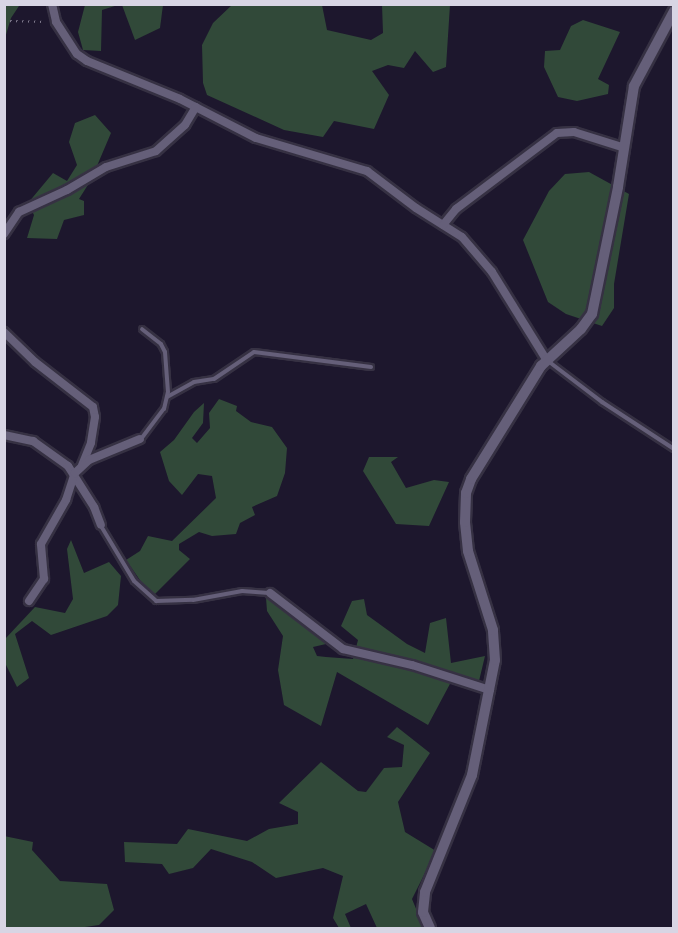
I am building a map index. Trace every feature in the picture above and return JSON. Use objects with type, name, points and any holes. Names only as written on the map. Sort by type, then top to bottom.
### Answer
[{"type":"street","points":[[52,4],[56,22],[77,54],[87,61],[196,107],[256,138],[367,171],[466,240],[512,302],[546,359]]},
{"type":"street","points":[[430,928],[423,912],[425,892],[472,775],[495,660],[493,630],[468,551],[465,522],[466,493],[471,479],[546,359],[581,329],[592,314],[634,86],[674,11]]},
{"type":"street","points":[[4,234],[19,212],[67,190],[106,167],[156,151],[185,124],[196,107]]},
{"type":"street","points":[[443,225],[456,209],[557,134],[574,132],[624,148]]},
{"type":"street","points":[[4,332],[35,362],[93,407],[95,417],[91,443],[66,501],[40,544],[44,579],[29,601]]},
{"type":"street","points":[[4,435],[33,441],[78,470],[101,525]]},
{"type":"street","points":[[78,470],[89,460],[118,446],[140,439]]},
{"type":"street","points":[[270,593],[343,649],[412,665],[490,690]]},
{"type":"lane","points":[[140,439],[164,409],[167,397],[165,352],[161,344],[142,329]]},
{"type":"lane","points":[[167,397],[194,382],[214,379],[254,352],[371,367]]},
{"type":"lane","points":[[546,359],[585,391],[674,449]]},
{"type":"lane","points":[[101,525],[134,581],[156,601],[193,600],[242,591],[270,593]]},
{"type":"path","points":[[4,21],[56,22]]},
{"type":"green space","points":[[5,4],[19,6],[11,18],[5,38]]},
{"type":"green space","points":[[233,4],[322,5],[327,30],[371,40],[383,33],[382,5],[450,5],[446,67],[433,72],[415,51],[404,68],[388,65],[372,71],[389,95],[374,129],[334,121],[323,137],[284,130],[207,95],[203,83],[202,45],[213,23]]},
{"type":"green space","points":[[85,5],[118,5],[102,10],[101,51],[83,50],[78,32]]},
{"type":"green space","points":[[122,5],[163,5],[160,28],[135,40]]},
{"type":"green space","points":[[583,20],[620,32],[598,79],[609,85],[608,94],[577,101],[558,97],[544,67],[545,51],[560,50],[571,26]]},
{"type":"green space","points":[[95,115],[111,133],[91,180],[79,199],[84,201],[84,215],[64,220],[57,239],[27,238],[34,215],[28,203],[53,173],[67,181],[77,165],[69,142],[75,123]]},
{"type":"green space","points":[[589,172],[629,194],[614,284],[614,308],[602,326],[566,314],[548,302],[523,240],[549,191],[565,174]]},
{"type":"green space","points":[[219,399],[237,406],[236,411],[251,422],[272,427],[287,448],[285,473],[277,496],[252,507],[255,515],[240,523],[236,534],[212,536],[199,532],[179,544],[179,550],[190,559],[155,594],[144,586],[126,560],[140,551],[148,536],[172,541],[216,498],[212,476],[198,474],[182,495],[169,481],[160,452],[174,440],[194,412],[204,403],[203,423],[192,438],[197,443],[210,428],[209,413]]},
{"type":"green space","points":[[369,457],[398,457],[391,462],[406,488],[434,480],[449,482],[429,526],[396,524],[363,471]]},
{"type":"green space","points":[[71,540],[84,573],[109,562],[121,576],[118,605],[107,616],[51,635],[32,621],[15,634],[29,678],[17,687],[5,663],[5,639],[35,607],[65,613],[73,599],[67,549]]},
{"type":"green space","points":[[266,598],[296,613],[326,644],[313,647],[317,656],[326,657],[353,659],[358,640],[341,626],[352,601],[364,599],[367,615],[407,644],[425,653],[430,623],[446,618],[451,663],[485,656],[479,681],[451,682],[428,725],[337,672],[321,726],[284,705],[278,670],[283,636],[267,611]]},
{"type":"green space","points":[[397,727],[430,753],[398,802],[405,832],[436,851],[412,899],[424,928],[377,928],[366,904],[345,914],[351,928],[339,928],[333,918],[343,876],[323,868],[276,878],[252,862],[211,849],[193,868],[169,874],[162,864],[125,862],[124,842],[177,844],[188,829],[247,841],[269,829],[298,824],[298,812],[279,803],[321,762],[358,791],[366,792],[384,768],[402,767],[404,745],[387,737]]},
{"type":"green space","points":[[4,836],[33,842],[32,850],[60,881],[107,884],[114,910],[99,925],[78,928],[5,928]]}]
